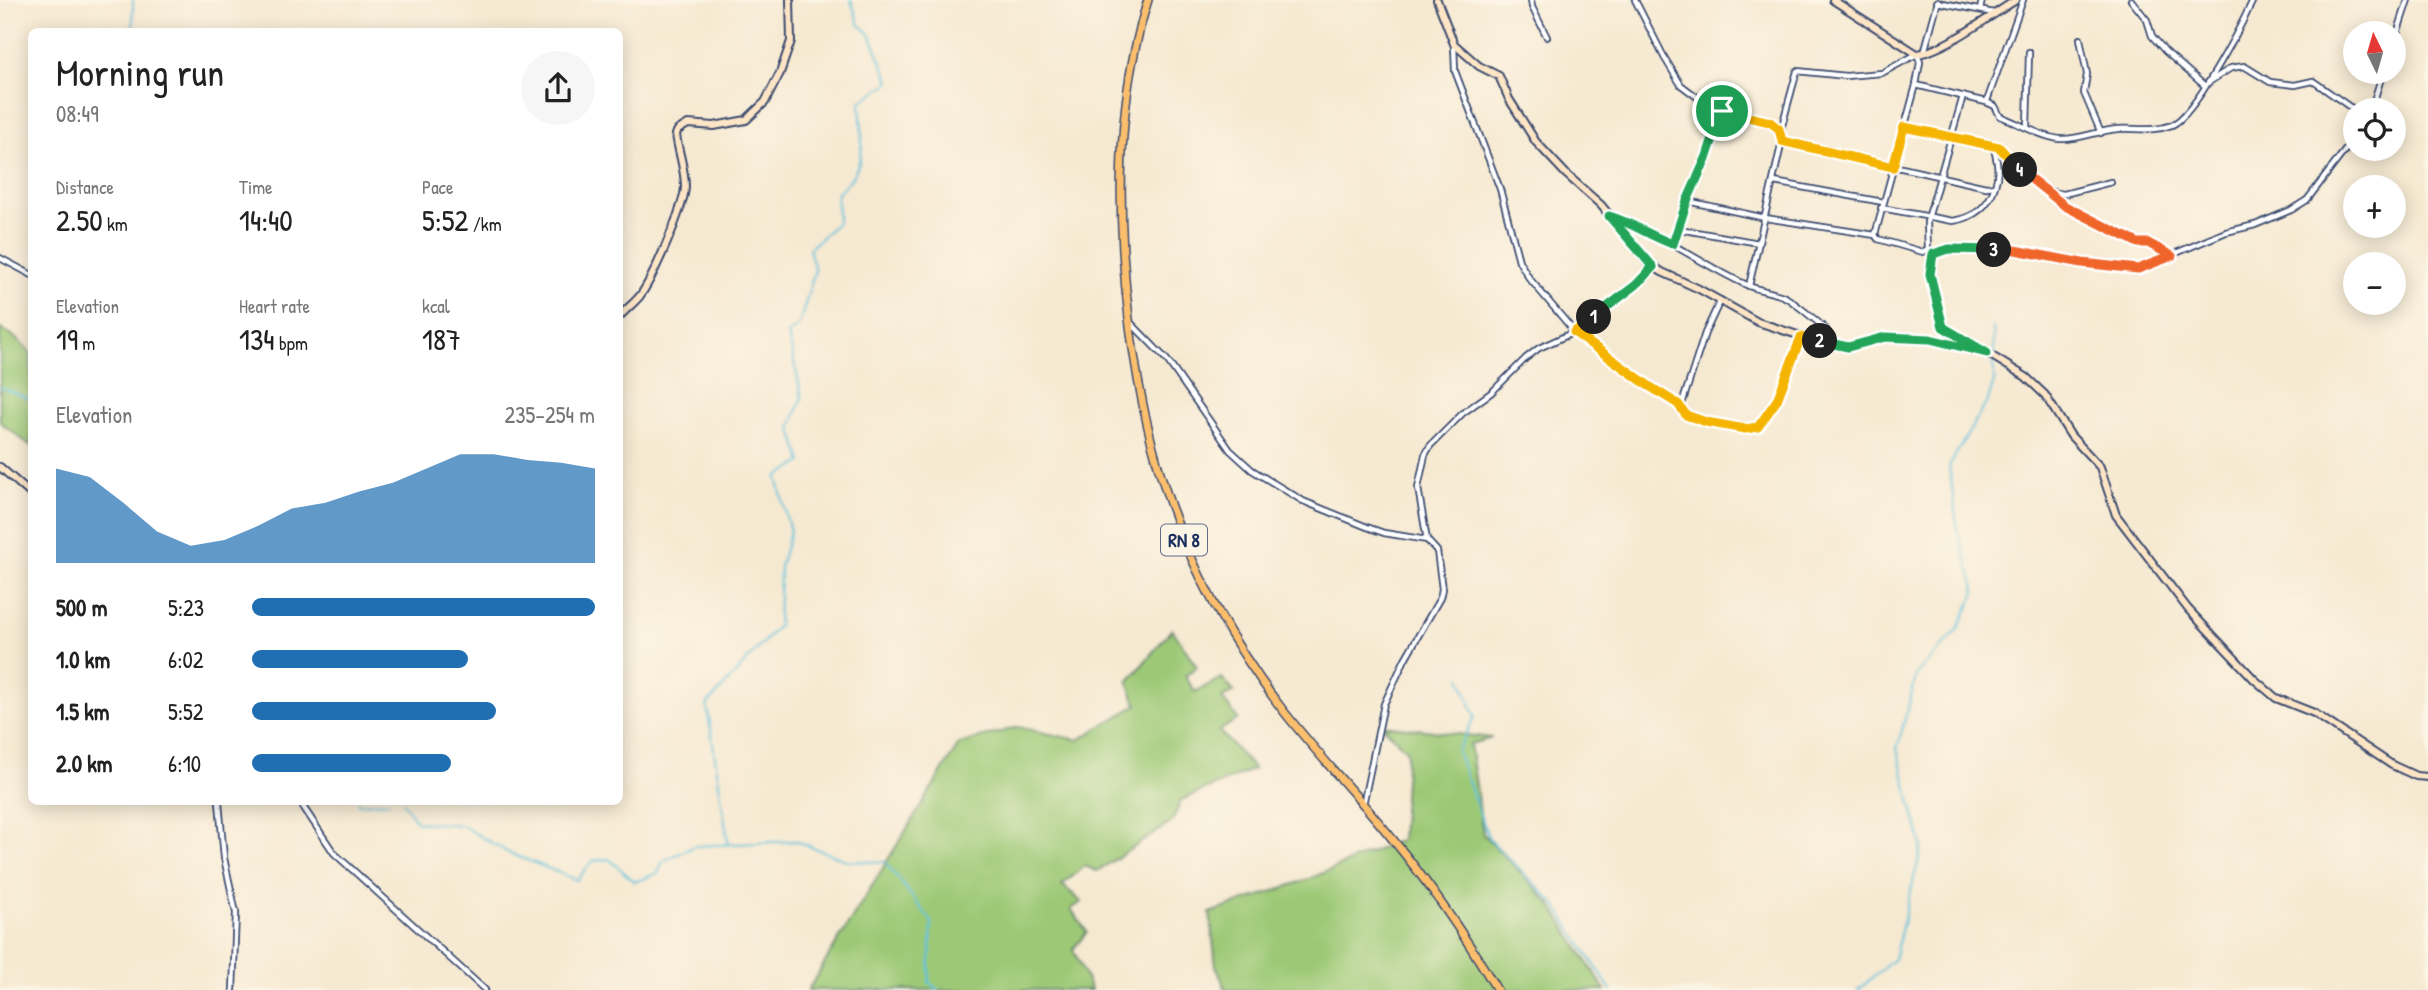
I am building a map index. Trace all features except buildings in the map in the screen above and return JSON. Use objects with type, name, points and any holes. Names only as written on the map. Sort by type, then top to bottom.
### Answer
[{"type":"main road","name":"RN 8","points":[[1148,0],[1140,24],[1127,88],[1121,149],[1121,215],[1134,364],[1150,442],[1163,488],[1202,583],[1236,642],[1282,709],[1390,835],[1448,912],[1497,990]]},
{"type":"street","points":[[623,313],[648,283],[663,252],[685,190],[676,134],[678,130],[688,124],[731,124],[746,120],[762,106],[780,73],[791,41],[790,0]]},
{"type":"street","points":[[1437,0],[1454,44],[1455,71],[1500,189],[1519,261],[1529,278],[1574,332],[1681,408],[1686,415],[1706,422],[1745,429],[1758,427],[1777,400],[1801,337]]},
{"type":"street","points":[[1531,0],[1547,37]]},
{"type":"street","points":[[1635,0],[1681,85],[1722,111],[1770,122],[1779,129],[1782,141],[1749,286]]},
{"type":"street","points":[[1833,0],[1921,54]]},
{"type":"street","points":[[1980,10],[1982,0]]},
{"type":"street","points":[[1780,133],[1797,71],[1846,76],[1882,73],[2016,0]]},
{"type":"street","points":[[1986,102],[2023,0]]},
{"type":"street","points":[[2131,0],[2147,20],[2152,36],[2165,51],[2205,85]]},
{"type":"street","points":[[1916,85],[1986,102],[1995,106],[2000,116],[2062,139],[2118,129],[2141,131],[2170,126],[2179,121],[2197,101],[2239,32],[2253,0]]},
{"type":"street","points":[[2401,21],[2408,0]]},
{"type":"street","points":[[1875,235],[1916,85],[1921,54],[1938,1],[1994,13]]},
{"type":"street","points":[[2080,39],[2087,74],[2084,93],[2101,133]]},
{"type":"street","points":[[1454,44],[1479,66],[1499,76],[1509,99],[1536,142],[1601,205],[1653,267],[1758,323],[1801,337],[1848,347],[1885,337],[1930,339],[1987,353]]},
{"type":"street","points":[[2027,127],[2029,52]]},
{"type":"street","points":[[2205,85],[2231,68],[2244,66],[2270,82],[2295,85],[2313,81],[2343,102]]},
{"type":"street","points":[[1687,201],[1765,218],[1875,235],[1878,239],[1923,252],[1928,250],[1929,215],[1963,96]]},
{"type":"street","points":[[1673,244],[1722,111]]},
{"type":"street","points":[[1904,127],[1999,147],[2010,162],[2036,185],[2073,210],[2138,243],[2148,243],[2172,256]]},
{"type":"street","points":[[1782,141],[1986,187],[1995,186]]},
{"type":"street","points":[[1881,208],[1953,221],[1962,220],[1984,207],[1992,198],[1998,166],[1993,145]]},
{"type":"street","points":[[2343,153],[2307,200],[2299,205],[2255,225],[2226,232],[2138,269],[2082,263],[2010,249],[1949,249],[1933,254],[1930,274],[1943,327],[2026,377],[2045,395],[2071,436],[2100,467],[2116,515],[2188,609],[2254,679],[2276,698],[2314,713],[2392,765],[2416,776],[2428,777]]},
{"type":"street","points":[[1774,182],[1883,202]]},
{"type":"street","points":[[2047,191],[2064,194],[2111,182]]},
{"type":"street","points":[[1609,216],[1632,223],[1749,286],[1786,298],[1825,326],[1827,331],[1822,342]]},
{"type":"street","points":[[1679,229],[1759,243]]},
{"type":"street","points":[[0,258],[28,273]]},
{"type":"street","points":[[1363,804],[1384,704],[1418,634],[1440,598],[1442,589],[1437,551],[1427,540],[1418,488],[1425,455],[1430,446],[1463,413],[1492,392],[1526,358],[1539,348],[1574,332],[1636,285],[1653,267]]},
{"type":"street","points":[[1681,408],[1705,333],[1720,301]]},
{"type":"street","points":[[1130,323],[1167,360],[1230,450],[1252,470],[1303,501],[1367,527],[1384,533],[1427,540]]},
{"type":"street","points":[[0,467],[28,492]]},
{"type":"street","points":[[219,805],[224,858],[236,913],[233,990]]},
{"type":"street","points":[[302,805],[342,861],[485,990]]},
{"type":"green space","points":[[0,329],[11,334],[28,350],[28,444],[0,422]]},
{"type":"green space","points":[[1172,629],[1197,667],[1185,676],[1195,692],[1222,678],[1234,692],[1222,698],[1238,719],[1219,731],[1254,769],[1181,800],[1172,822],[1097,871],[1085,866],[1062,885],[1082,902],[1071,909],[1087,932],[1073,949],[1091,990],[808,990],[959,744],[1018,727],[1078,740],[1137,705],[1128,682]]},
{"type":"green space","points":[[1382,725],[1492,738],[1470,744],[1483,834],[1550,903],[1605,990],[1226,990],[1216,966],[1210,913],[1309,879],[1401,840],[1407,751]]},
{"type":"waterway","points":[[133,0],[133,28]]},
{"type":"waterway","points":[[728,842],[707,705],[778,626],[780,567],[790,532],[777,477],[802,462],[791,427],[802,398],[788,334],[799,325],[815,270],[809,249],[838,222],[837,193],[847,183],[859,163],[862,140],[860,102],[890,82],[870,34],[859,24],[851,0]]},
{"type":"waterway","points":[[1993,328],[1994,355]]},
{"type":"waterway","points":[[1858,990],[1894,959],[1922,846],[1897,749],[1917,673],[1957,631],[1976,591],[1958,532],[1949,466],[1988,400],[1994,382],[1994,361]]},
{"type":"waterway","points":[[0,387],[28,398]]},
{"type":"waterway","points":[[1461,678],[1475,717],[1457,751],[1489,839],[1554,903],[1611,990]]},
{"type":"waterway","points":[[405,805],[417,822],[461,825],[507,852],[577,880],[592,861],[609,859],[635,882],[658,873],[663,861],[695,846],[796,841],[848,861],[885,862],[932,922],[929,982],[938,990]]},
{"type":"route","points":[[1722,111],[1770,122],[1779,129],[1782,141],[1893,167],[1904,127],[1999,147],[2010,162],[2065,206],[2138,243],[2148,243],[2172,256],[2138,269],[2082,263],[2010,249],[1949,249],[1933,254],[1930,274],[1943,327],[1987,353],[1930,339],[1885,337],[1848,347],[1801,337],[1777,400],[1758,427],[1745,429],[1706,422],[1686,415],[1678,404],[1574,332],[1636,285],[1653,267],[1609,216],[1632,223],[1673,244],[1722,111]]}]
